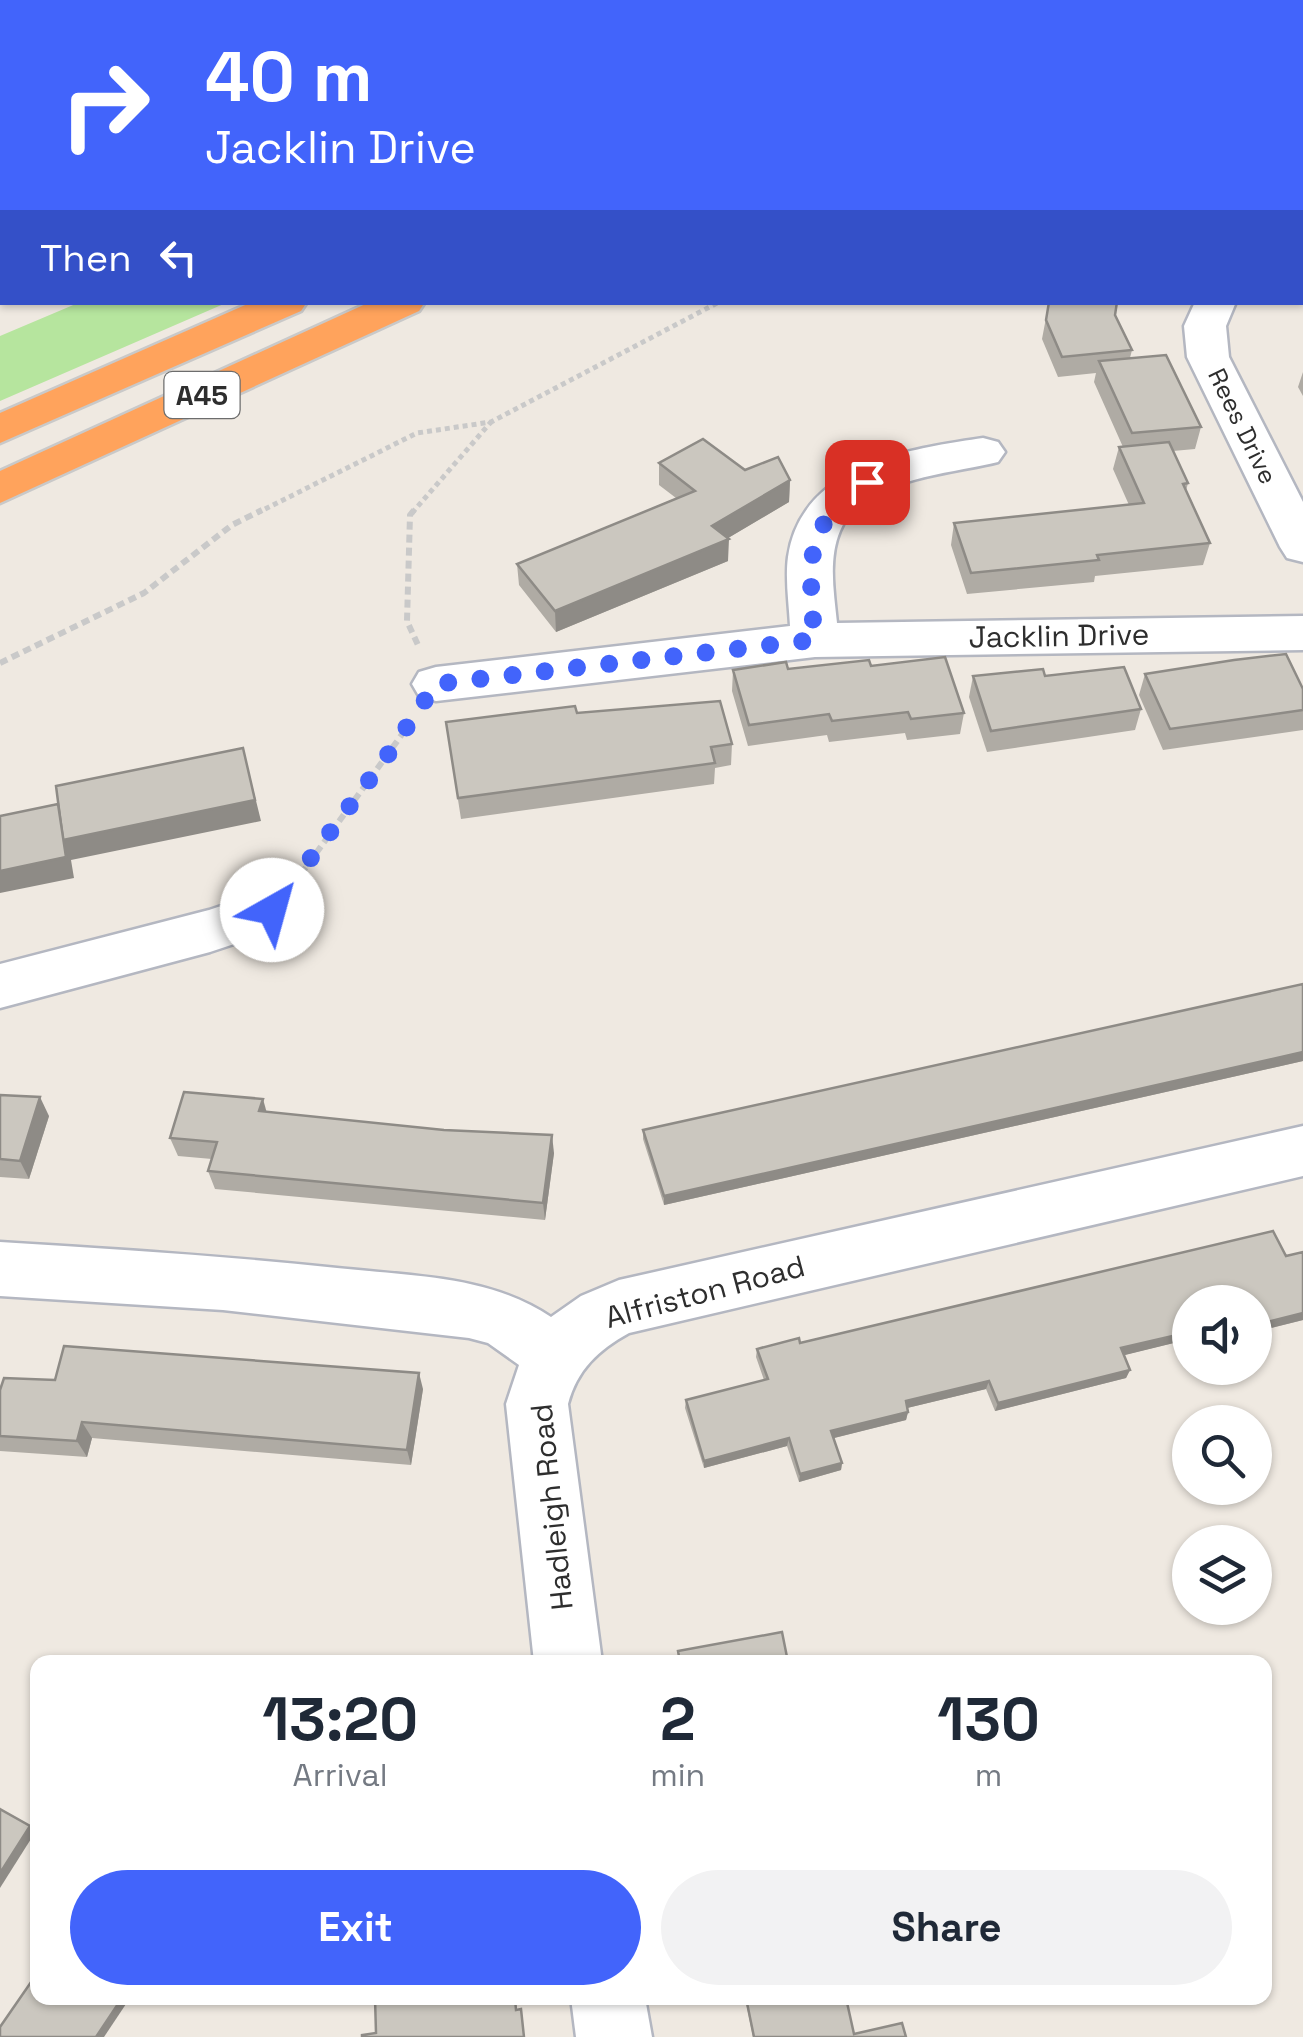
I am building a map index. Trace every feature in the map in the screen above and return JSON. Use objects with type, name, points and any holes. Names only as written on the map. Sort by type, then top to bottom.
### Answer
[{"type":"highway","name":"A45","points":[[0,430],[280,305]]},
{"type":"highway","name":"A45","points":[[0,488],[398,305]]},
{"type":"street","name":"Rees Drive","points":[[1214,305],[1204,326],[1208,357],[1303,547]]},
{"type":"street","points":[[814,640],[811,556],[815,538],[836,507],[867,482],[887,472],[982,452]]},
{"type":"street","name":"Jacklin Drive","points":[[436,684],[814,640],[1303,633]]},
{"type":"street","points":[[0,986],[210,931],[272,910]]},
{"type":"street","name":"Alfriston Road","points":[[554,1354],[584,1326],[620,1308],[1303,1151]]},
{"type":"street","points":[[0,1270],[223,1283],[468,1310],[505,1320],[554,1354]]},
{"type":"street","name":"Hadleigh Road","points":[[554,1354],[543,1378],[538,1404],[567,1655]]},
{"type":"street","points":[[609,2005],[614,2037]]},
{"type":"path","points":[[0,663],[144,593],[232,526],[416,433],[491,422],[714,305]]},
{"type":"path","points":[[272,910],[436,684],[407,621],[410,514],[491,422]]},
{"type":"green space","points":[[73,305],[221,305],[0,401],[0,336]]},
{"type":"building","points":[[1048,305],[1117,305],[1115,315],[1132,350],[1062,357],[1046,320]]},
{"type":"building","points":[[1166,355],[1201,427],[1132,433],[1099,361]]},
{"type":"building","points":[[703,439],[745,470],[778,457],[790,480],[712,526],[729,539],[555,611],[517,564],[695,491],[659,463]]},
{"type":"building","points":[[1169,442],[1210,543],[1097,555],[1099,560],[971,573],[954,523],[1144,503],[1119,447]]},
{"type":"building","points":[[1286,654],[1303,689],[1303,710],[1170,729],[1145,674],[1234,660]]},
{"type":"building","points":[[945,657],[964,713],[911,719],[908,712],[832,721],[829,714],[749,725],[733,670],[786,662],[788,669],[869,660],[871,666]]},
{"type":"building","points":[[1124,667],[1141,709],[991,731],[973,676],[1043,669],[1045,676]]},
{"type":"building","points":[[720,701],[732,744],[711,747],[715,763],[458,798],[446,722],[575,706],[577,713]]},
{"type":"building","points":[[243,748],[255,800],[63,840],[56,786]]},
{"type":"building","points":[[58,804],[66,857],[0,871],[0,816]]},
{"type":"building","points":[[1303,984],[1303,1052],[664,1196],[643,1130]]},
{"type":"building","points":[[184,1092],[263,1099],[259,1111],[444,1130],[552,1135],[543,1203],[208,1171],[217,1142],[170,1138]]},
{"type":"building","points":[[0,1095],[40,1097],[20,1161],[0,1159]]},
{"type":"building","points":[[1273,1231],[1286,1256],[1303,1252],[1303,1313],[1272,1321],[1272,1285],[1172,1285],[1172,1336],[1121,1348],[1130,1370],[998,1403],[989,1381],[906,1401],[908,1412],[831,1431],[842,1463],[800,1474],[789,1438],[704,1461],[686,1400],[768,1379],[757,1349],[799,1338],[800,1343]]},
{"type":"building","points":[[64,1346],[419,1373],[407,1450],[82,1422],[77,1441],[0,1436],[0,1390],[4,1378],[55,1380]]},
{"type":"building","points":[[782,1632],[787,1655],[679,1655],[678,1651]]},
{"type":"building","points":[[0,1809],[30,1826],[0,1873]]},
{"type":"building","points":[[30,1984],[30,2005],[117,2005],[96,2037],[0,2037],[0,2027]]},
{"type":"building","points":[[375,2005],[516,2005],[516,2010],[521,2009],[524,2037],[362,2037],[376,2033]]},
{"type":"building","points":[[747,2005],[848,2005],[854,2034],[902,2023],[906,2037],[754,2037]]},
{"type":"route","points":[[272,910],[436,684],[814,640],[811,556],[815,538],[836,507],[867,482]]}]
